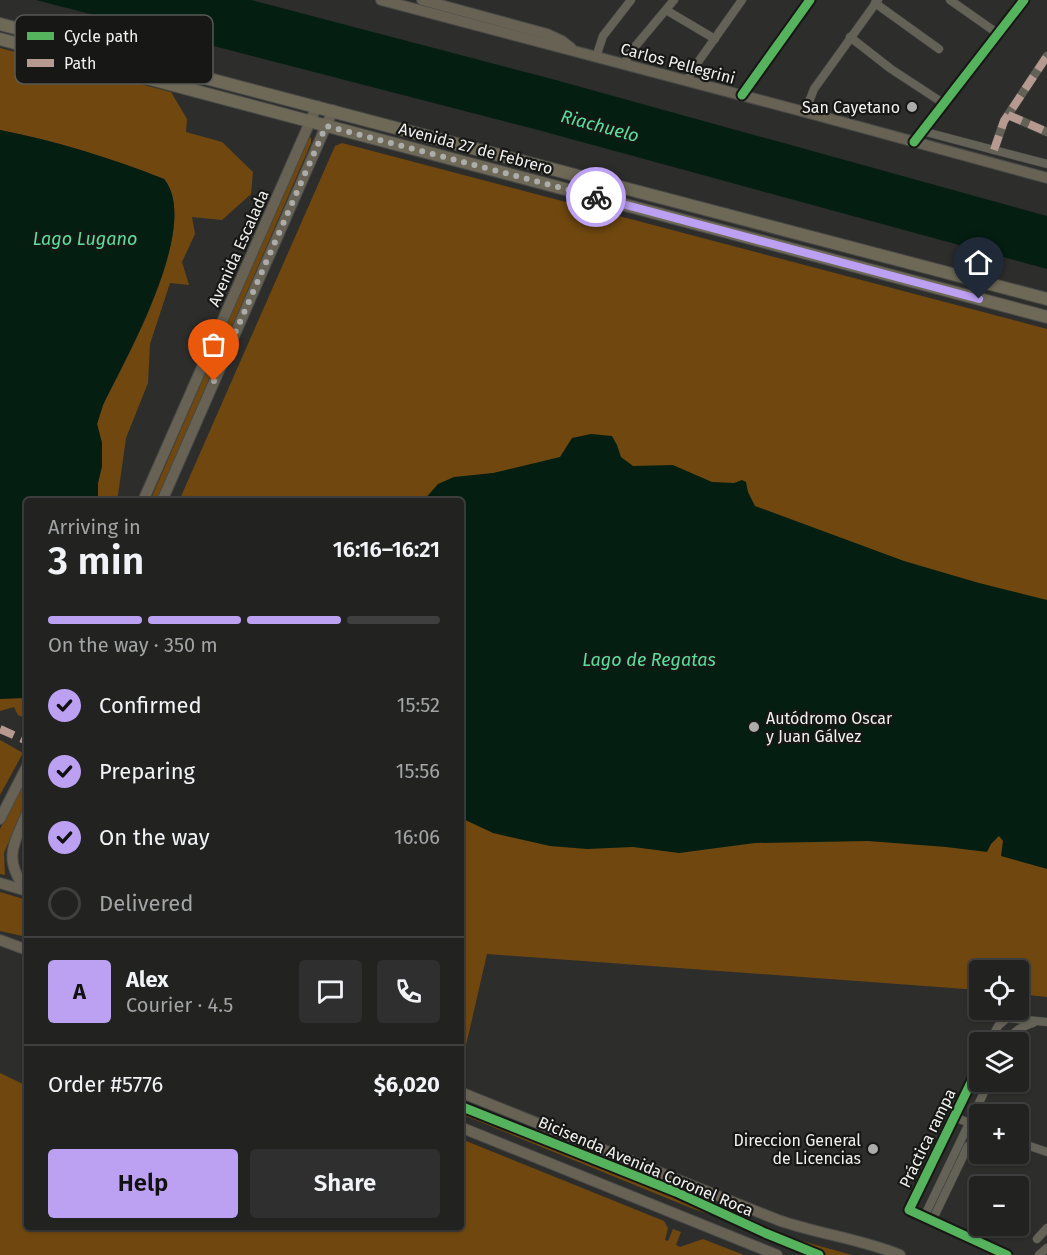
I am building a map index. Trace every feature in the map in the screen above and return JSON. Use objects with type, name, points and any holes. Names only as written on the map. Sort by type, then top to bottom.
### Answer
[{"type":"main road","name":"Carlos Pellegrini","points":[[381,0],[1047,178]]},
{"type":"main road","name":"Carlos Pellegrini","points":[[422,0],[547,34],[562,40],[573,51]]},
{"type":"main road","points":[[914,142],[1024,0]]},
{"type":"main road","name":"Avenida 27 de Febrero","points":[[0,24],[15,28]]},
{"type":"main road","name":"Avenida 27 de Febrero","points":[[0,39],[15,43]]},
{"type":"main road","name":"Avenida 27 de Febrero","points":[[213,79],[1047,299]]},
{"type":"main road","name":"Avenida 27 de Febrero","points":[[168,84],[1047,317]]},
{"type":"main road","name":"Avenida Escalada","points":[[144,498],[317,106]]},
{"type":"main road","name":"Avenida Escalada","points":[[163,498],[333,110]]},
{"type":"main road","points":[[0,819],[24,772]]},
{"type":"main road","points":[[24,821],[13,850],[12,864],[24,888]]},
{"type":"main road","points":[[0,883],[24,890]]},
{"type":"main road","points":[[0,940],[24,949]]},
{"type":"main road","points":[[464,1094],[778,1220],[855,1240],[900,1255]]},
{"type":"main road","points":[[464,1129],[777,1255]]},
{"type":"street","points":[[596,57],[603,36],[631,0]]},
{"type":"street","points":[[625,65],[628,55],[674,0]]},
{"type":"street","points":[[687,81],[742,0]]},
{"type":"street","points":[[742,95],[810,0]]},
{"type":"street","points":[[950,0],[997,33]]},
{"type":"street","points":[[805,112],[812,92],[876,2],[939,49]]},
{"type":"street","points":[[666,10],[715,39]]},
{"type":"street","points":[[850,37],[891,69],[943,103]]},
{"type":"street","points":[[994,150],[998,133],[1008,115],[1047,56]]},
{"type":"street","points":[[1008,115],[1047,132]]},
{"type":"street","points":[[922,131],[1047,164]]},
{"type":"street","points":[[995,1032],[1007,1018],[1047,1022]]},
{"type":"street","points":[[1015,1032],[1037,1021]]},
{"type":"street","name":"Práctica rampa","points":[[928,1219],[909,1210],[969,1086]]},
{"type":"street","points":[[954,1117],[969,1123]]},
{"type":"street","points":[[928,1219],[969,1125]]},
{"type":"street","points":[[928,1219],[968,1146]]},
{"type":"street","points":[[1029,1146],[1047,1152]]},
{"type":"street","points":[[928,1219],[1006,1255]]},
{"type":"street","points":[[1037,1239],[1047,1228]]},
{"type":"street","points":[[1039,1255],[1047,1248]]},
{"type":"shaded area","points":[[0,48],[15,52],[15,84],[140,84],[171,92],[187,119],[186,132],[222,142],[253,172],[251,194],[222,220],[192,217],[195,234],[182,262],[189,285],[170,283],[150,344],[148,383],[126,438],[117,498],[98,498],[102,443],[97,424],[103,405],[128,357],[156,292],[174,227],[173,200],[164,179],[83,151],[0,130]]},
{"type":"shaded area","points":[[311,137],[311,143],[158,498],[151,498],[306,142]]},
{"type":"shaded area","name":"Autódromo Oscar y Juan Gálvez","points":[[342,143],[1047,329],[1047,997],[1029,995],[1029,960],[969,960],[969,989],[487,954],[464,1054],[464,498],[180,498],[335,146]]},
{"type":"shaded area","points":[[24,696],[24,718],[18,715],[14,707],[0,711],[0,699]]},
{"type":"shaded area","points":[[0,740],[23,753],[0,795]]},
{"type":"shaded area","points":[[24,782],[24,805],[4,853],[5,875],[0,874],[0,829]]},
{"type":"shaded area","points":[[0,892],[24,899],[24,936],[0,931]]},
{"type":"shaded area","points":[[0,1073],[24,1085],[24,1230],[464,1230],[464,1140],[664,1221],[668,1228],[665,1240],[668,1241],[673,1229],[681,1232],[676,1245],[680,1247],[703,1239],[744,1255],[0,1255]]},
{"type":"shaded area","points":[[464,1104],[726,1210],[762,1230],[852,1255],[810,1255],[754,1230],[691,1208],[464,1115]]},
{"type":"water","name":"Riachuelo","points":[[36,0],[251,0],[552,79],[1047,216],[1047,269],[538,130],[213,46],[213,15],[94,15]]},
{"type":"water","name":"Lago Lugano","points":[[0,130],[83,151],[164,179],[173,200],[174,227],[156,292],[103,405],[97,424],[102,443],[98,498],[24,498],[24,698],[0,699]]},
{"type":"water","name":"Lago de Regatas","points":[[591,434],[612,436],[621,457],[633,466],[673,465],[712,482],[734,483],[742,480],[746,482],[755,506],[904,561],[1047,600],[1047,869],[1001,856],[1003,841],[999,836],[987,852],[868,841],[755,843],[679,853],[633,847],[587,849],[550,846],[493,833],[464,819],[464,498],[426,498],[438,484],[454,477],[493,473],[560,457],[572,438]]},
{"type":"marked path","points":[[994,150],[1004,121],[1047,56]]},
{"type":"marked path","points":[[1008,115],[1047,132]]},
{"type":"marked path","points":[[0,729],[24,740]]},
{"type":"cycle path","points":[[742,95],[810,0]]},
{"type":"cycle path","points":[[914,142],[1024,0]]},
{"type":"cycle path","points":[[969,1087],[909,1210],[1007,1255]]},
{"type":"cycle path","name":"Bicisenda Avenida Coronel Roca","points":[[464,1108],[676,1192],[819,1255]]},
{"type":"way so far","points":[[214,381],[326,126],[596,197]]},
{"type":"place","name":"San Cayetano","points":[[912,107]]},
{"type":"place","name":"Autódromo Oscar y Juan Gálvez","points":[[754,727]]},
{"type":"place","name":"Direccion General de Licencias","points":[[873,1149]]},
{"type":"route","points":[[596,197],[979,299]]}]
